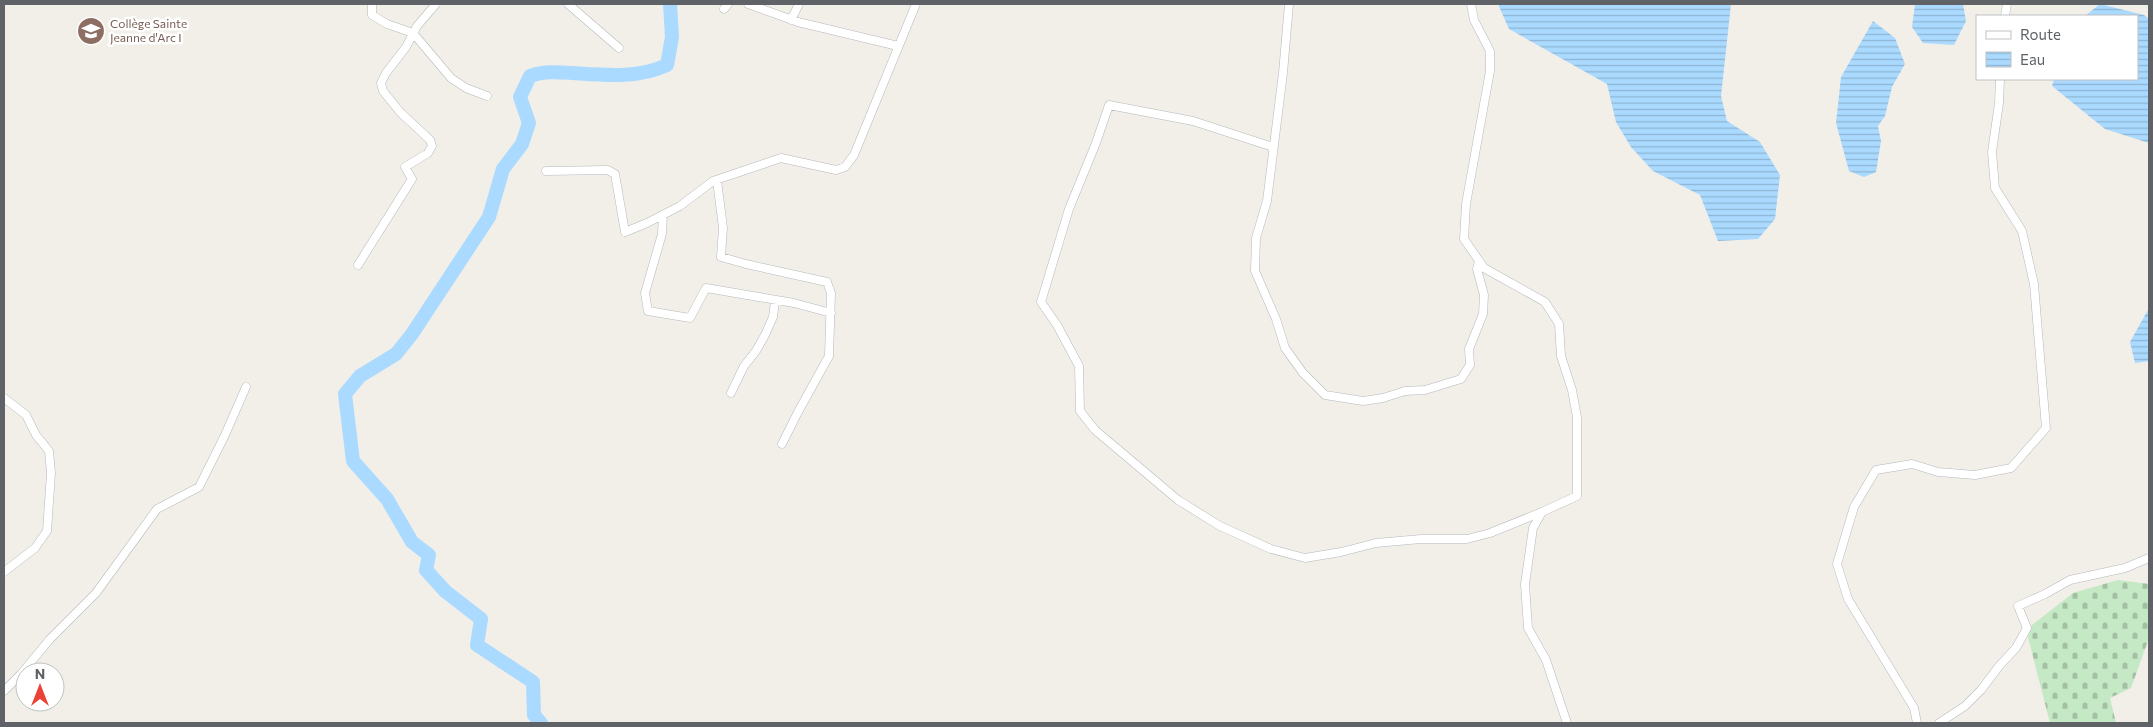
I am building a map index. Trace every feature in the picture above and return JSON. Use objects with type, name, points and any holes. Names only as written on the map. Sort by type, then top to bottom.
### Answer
[{"type":"street","points":[[372,4],[372,15],[386,24],[413,33],[450,78],[466,88],[487,96]]},
{"type":"street","points":[[358,265],[412,179],[405,167],[428,153],[432,146],[430,140],[400,112],[383,91],[382,83],[386,74],[406,47],[417,26],[436,4]]},
{"type":"street","points":[[568,4],[619,48]]},
{"type":"street","points":[[748,4],[791,20],[898,46]]},
{"type":"street","points":[[791,20],[799,4]]},
{"type":"street","points":[[546,171],[608,170],[615,174],[624,232],[680,206],[717,180],[782,158],[836,170],[845,167],[854,155],[916,4]]},
{"type":"street","points":[[1289,4],[1283,74],[1266,201],[1256,238],[1255,270],[1276,319],[1285,348],[1303,373],[1324,395],[1364,401],[1383,398],[1405,390],[1426,390],[1462,379],[1470,365],[1469,349],[1484,314],[1484,295],[1477,268],[1479,260]]},
{"type":"street","points":[[1273,147],[1193,121],[1109,104],[1096,143],[1069,209],[1041,302],[1058,325],[1079,366],[1080,411],[1095,430],[1178,500],[1220,526],[1271,549],[1304,558],[1342,552],[1376,542],[1467,539],[1542,512],[1577,496],[1577,417],[1572,390],[1561,356],[1559,324],[1545,302],[1484,268],[1464,239],[1466,204],[1490,71],[1490,51],[1474,20],[1471,4]]},
{"type":"street","points":[[1917,723],[1914,708],[1848,599],[1837,564],[1854,507],[1876,470],[1912,464],[1938,472],[1976,475],[2011,468],[2046,428],[2034,284],[2022,231],[1995,188],[1992,152],[2000,103],[2000,80]]},
{"type":"street","points":[[717,180],[723,228],[721,257],[827,282],[831,293],[829,356],[782,444]]},
{"type":"street","points":[[663,215],[662,234],[645,293],[648,311],[690,318],[706,288],[830,313]]},
{"type":"street","points":[[731,393],[744,366],[756,351],[765,335],[773,317],[775,301]]},
{"type":"street","points":[[4,691],[21,674],[50,638],[96,594],[157,510],[199,487],[226,435],[246,386]]},
{"type":"street","points":[[4,398],[26,415],[36,435],[48,452],[51,473],[47,531],[36,548],[4,572]]},
{"type":"street","points":[[1542,512],[1534,528],[1528,556],[1525,584],[1528,628],[1546,660],[1567,723]]},
{"type":"street","points":[[1939,723],[1965,706],[1982,690],[2000,665],[2016,648],[2027,628],[2018,606],[2046,594],[2070,580],[2126,568],[2149,558]]},
{"type":"green space","points":[[2118,580],[2149,584],[2149,638],[2131,688],[2110,698],[2116,723],[2050,723],[2028,637],[2032,625],[2073,593]]},
{"type":"water","points":[[1498,4],[1731,4],[1721,96],[1727,121],[1760,142],[1780,175],[1775,219],[1758,239],[1718,241],[1700,195],[1653,171],[1631,147],[1616,122],[1607,84],[1509,29]]},
{"type":"water","points":[[1915,4],[1963,4],[1966,21],[1954,45],[1923,43],[1912,27]]},
{"type":"water","points":[[2100,4],[2144,15],[2149,19],[2149,143],[2105,129],[2052,86],[2054,80],[2138,80],[2138,15],[2086,15]]},
{"type":"water","points":[[1873,21],[1895,38],[1905,64],[1892,87],[1885,116],[1878,126],[1881,141],[1876,172],[1864,177],[1849,171],[1836,123],[1841,77]]},
{"type":"water","points":[[2149,308],[2149,361],[2135,363],[2130,342]]},
{"type":"waterway","points":[[541,723],[534,715],[533,682],[477,645],[481,619],[445,591],[426,570],[429,555],[412,542],[387,499],[353,461],[345,394],[360,376],[396,354],[412,334],[489,217],[503,169],[522,144],[529,123],[520,97],[530,76],[550,72],[620,75],[644,72],[667,65],[672,37],[670,4]]},
{"type":"place","name":"Collège Sainte Jeanne d'Arc I","points":[[91,31]]}]
